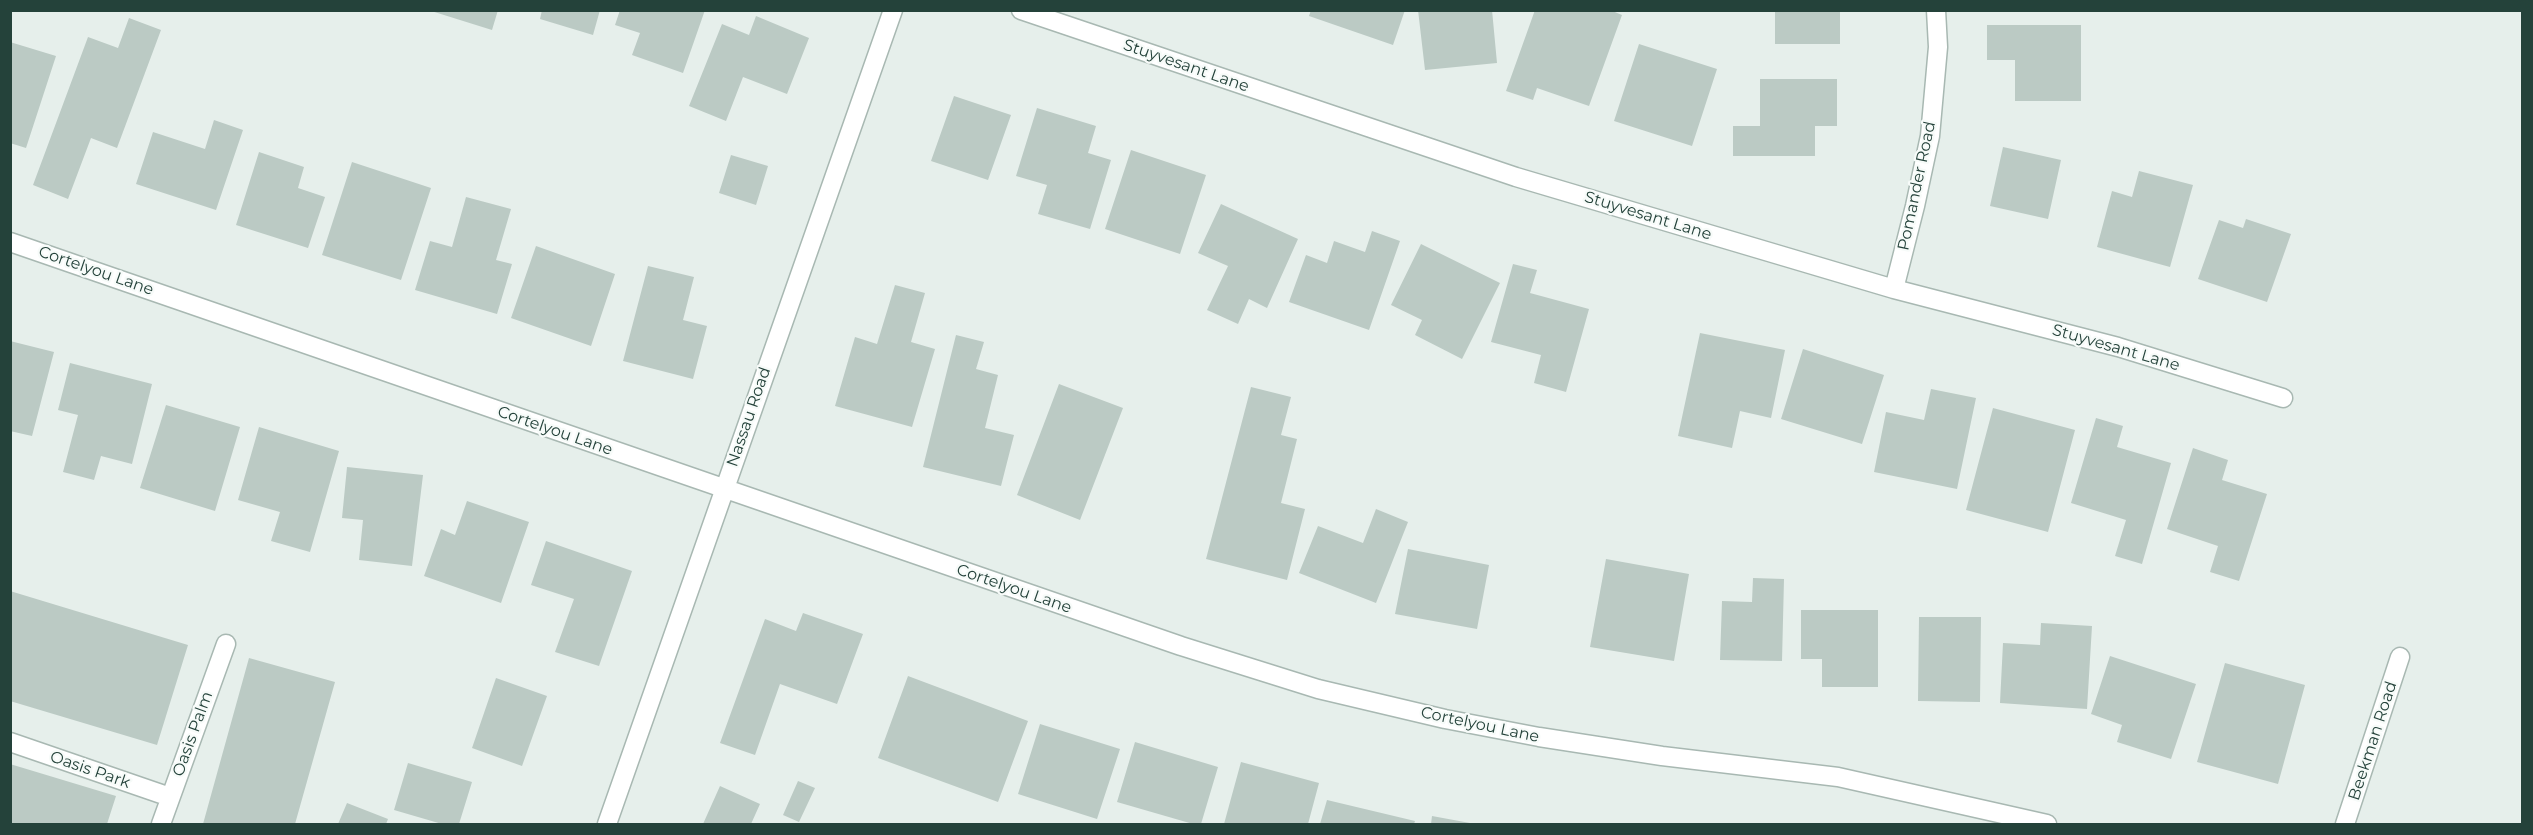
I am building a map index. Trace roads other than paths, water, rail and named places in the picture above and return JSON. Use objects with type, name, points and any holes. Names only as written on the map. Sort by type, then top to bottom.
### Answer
[{"type":"street","name":"Nassau Road","points":[[607,825],[892,10]]},
{"type":"street","name":"Stuyvesant Lane","points":[[1021,10],[1516,177],[1894,289],[2118,347],[2283,398]]},
{"type":"street","name":"Pomander Road","points":[[1894,289],[1916,206],[1930,136],[1938,47],[1936,10]]},
{"type":"street","name":"Cortelyou Lane","points":[[10,242],[1181,646],[1318,688],[1445,719],[1539,737],[1662,756],[1838,777],[2047,825]]},
{"type":"street","name":"Oasis Palm","points":[[161,825],[226,644]]},
{"type":"street","name":"Beekman Road","points":[[2345,825],[2400,657]]},
{"type":"street","name":"Oasis Park","points":[[10,742],[170,797]]}]
